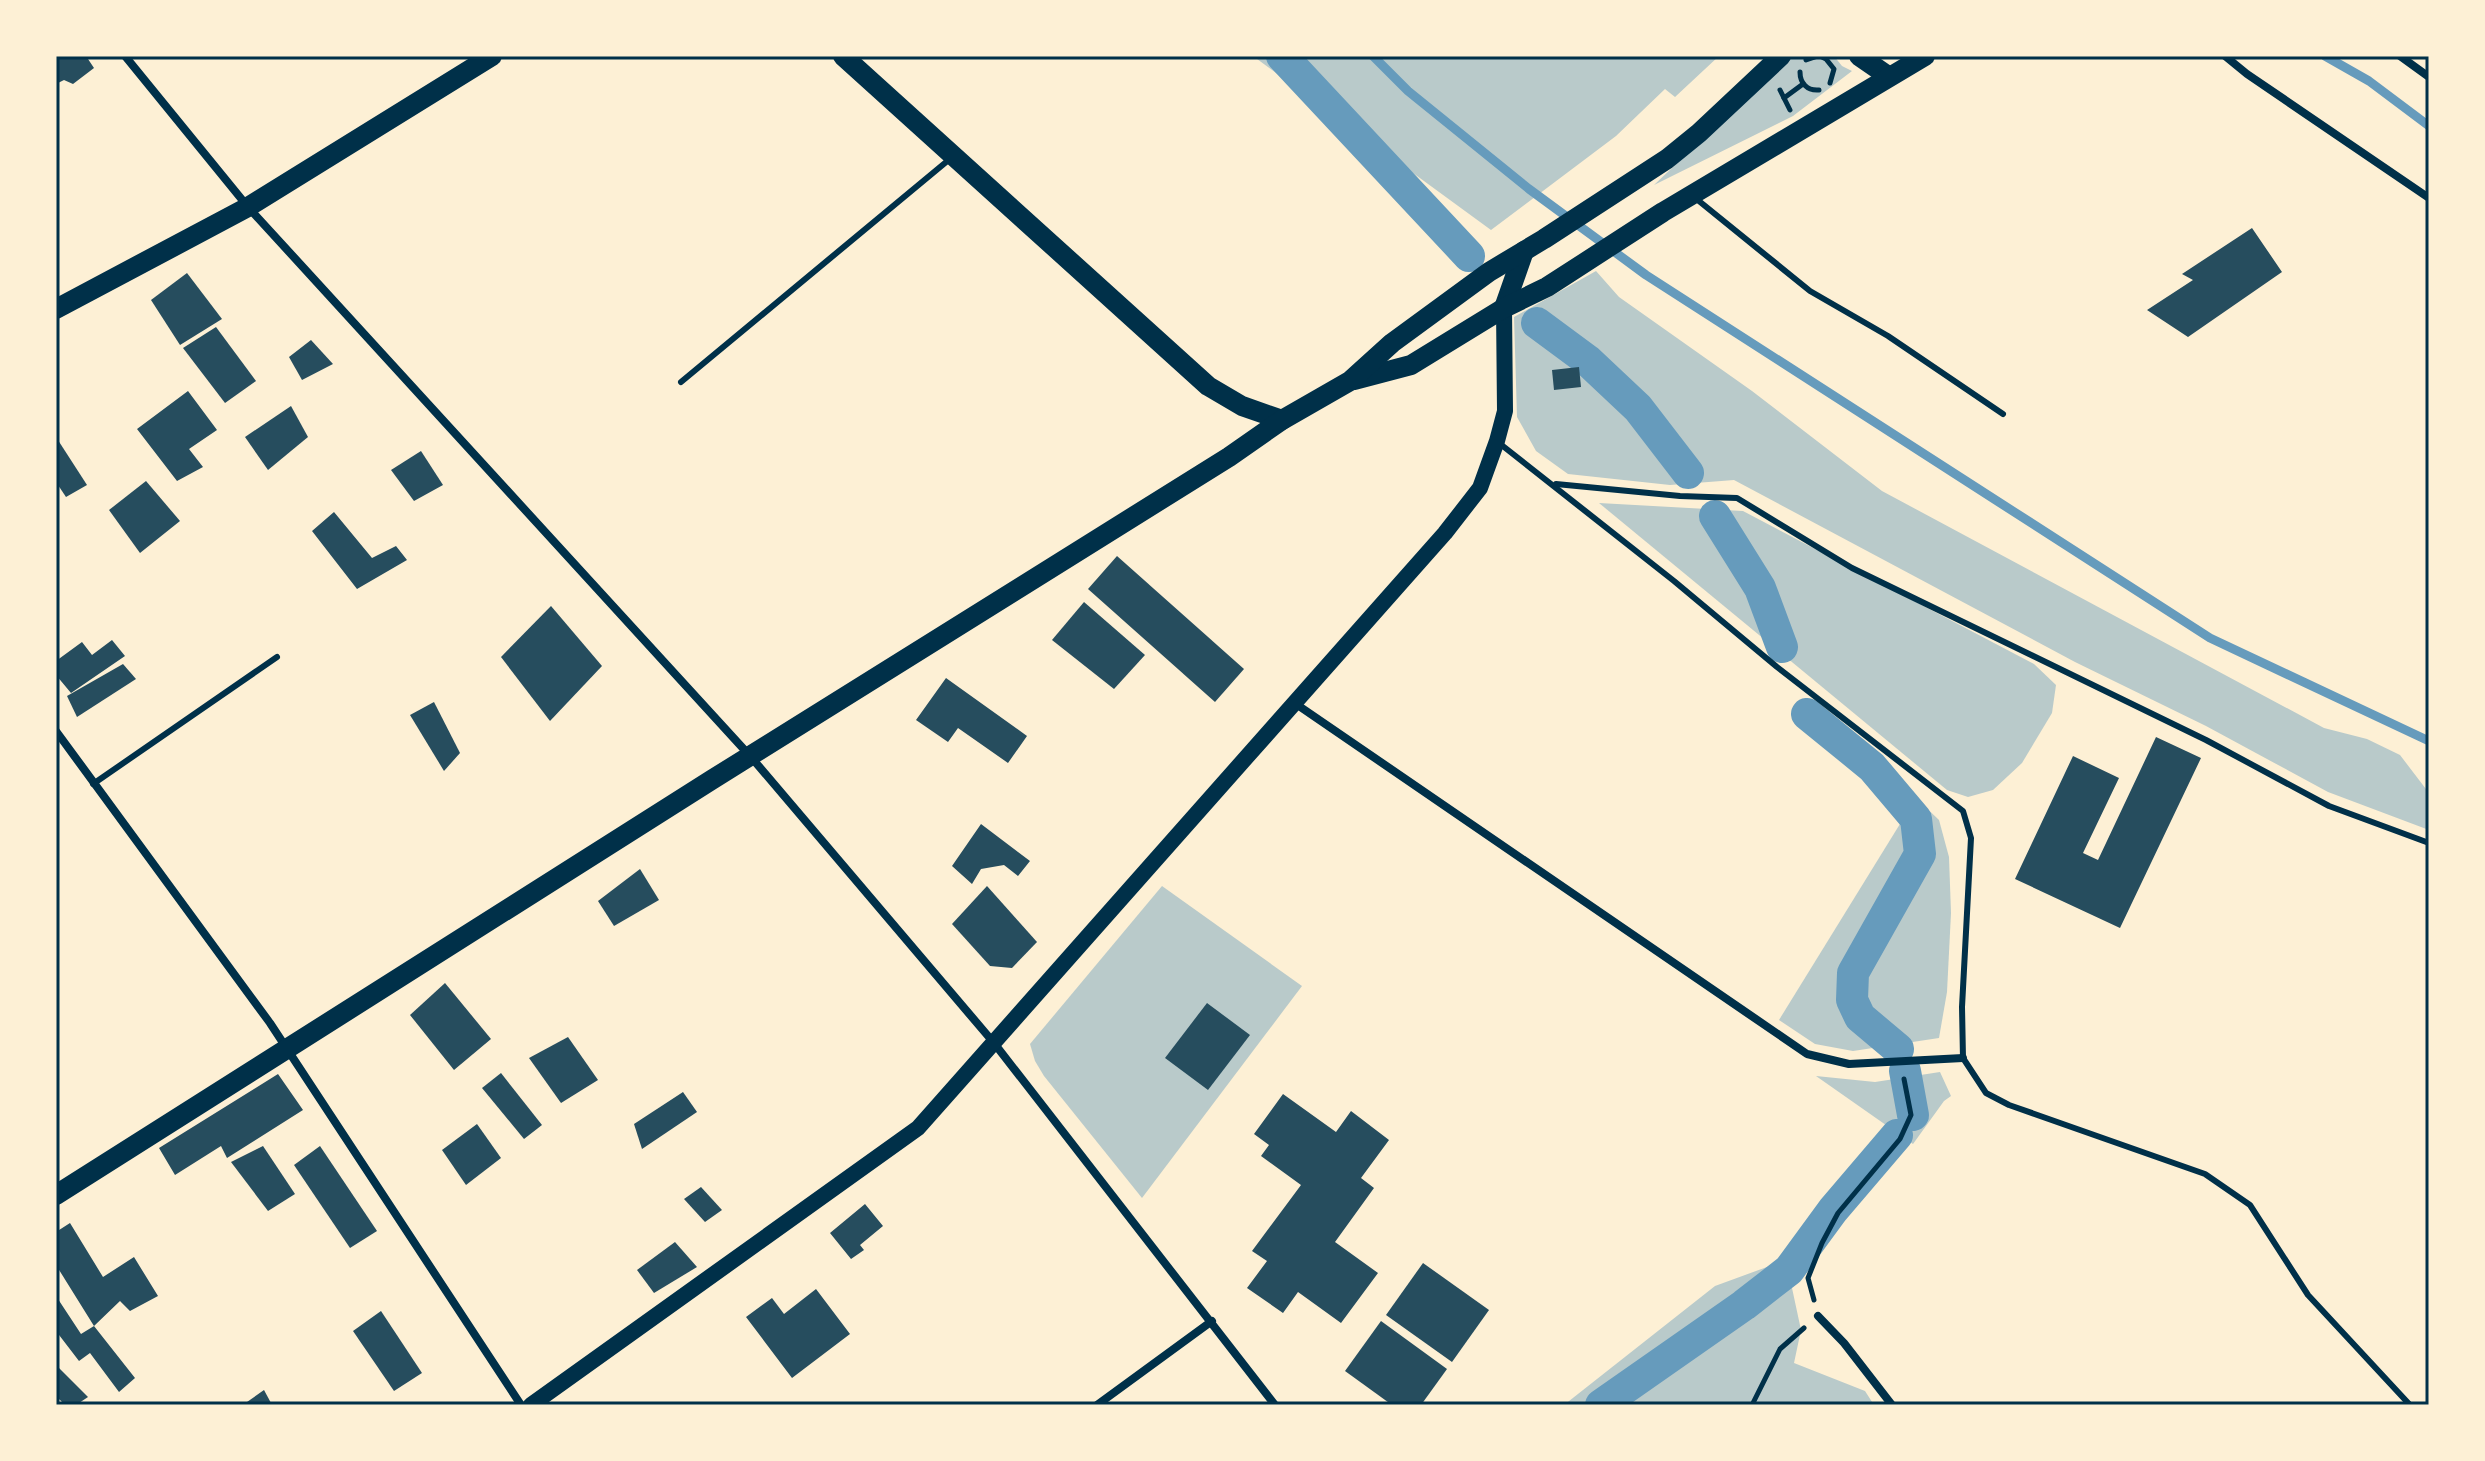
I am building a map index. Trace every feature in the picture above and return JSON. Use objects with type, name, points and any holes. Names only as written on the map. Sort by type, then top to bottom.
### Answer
[{"type":"main road","points":[[56,309],[248,207],[492,56]]},
{"type":"main road","points":[[843,56],[1208,386],[1242,406],[1282,420]]},
{"type":"main road","points":[[56,1195],[1229,457],[1282,420],[1350,381],[1392,343],[1489,272],[1624,187],[1699,133],[1781,56]]},
{"type":"main road","points":[[1859,56],[1888,76]]},
{"type":"main road","points":[[1350,381],[1411,365],[1504,308],[1547,287],[1663,212],[1925,56]]},
{"type":"main road","points":[[531,1405],[918,1128],[1445,533],[1480,488],[1497,441],[1505,411],[1504,308],[1524,251]]},
{"type":"street","points":[[125,56],[248,207],[751,757],[994,1043],[1275,1405]]},
{"type":"street","points":[[2225,56],[2429,198]]},
{"type":"street","points":[[2400,56],[2429,77]]},
{"type":"street","points":[[1296,704],[1807,1054],[1849,1064],[1963,1058]]},
{"type":"street","points":[[56,731],[288,1049],[521,1405]]},
{"type":"street","points":[[1818,1316],[1844,1343],[1892,1405]]},
{"type":"street","points":[[1097,1405],[1212,1321]]},
{"type":"lane","points":[[681,382],[954,156]]},
{"type":"lane","points":[[1691,195],[1810,291],[1888,336],[2003,414]]},
{"type":"lane","points":[[1497,441],[1777,667],[1963,811],[1971,838],[1962,1007],[1963,1058],[1986,1093],[2009,1105],[2205,1174],[2250,1205],[2308,1295],[2410,1405]]},
{"type":"lane","points":[[1554,484],[1737,498],[1852,568],[2206,740],[2329,806],[2429,843]]},
{"type":"lane","points":[[93,784],[277,657]]},
{"type":"path","points":[[1819,56],[1834,69],[1832,82],[1821,90],[1803,84],[1800,78],[1802,65],[1807,59],[1819,56]]},
{"type":"path","points":[[1784,98],[1803,84]]},
{"type":"path","points":[[1752,1405],[1780,1349],[1818,1316],[1808,1278],[1838,1213],[1900,1139],[1911,1115],[1905,1081],[1896,1061]]},
{"type":"shaded area","points":[[1253,56],[1719,56],[1675,97],[1665,89],[1616,136],[1491,230]]},
{"type":"shaded area","points":[[1790,56],[1834,56],[1842,66],[1852,71],[1793,116],[1654,185]]},
{"type":"shaded area","points":[[1596,271],[1619,297],[1752,391],[1882,491],[2324,728],[2367,739],[2400,755],[2429,793],[2429,830],[2328,792],[2206,726],[2075,662],[1734,480],[1670,485],[1568,474],[1536,451],[1517,417],[1514,317]]},
{"type":"shaded area","points":[[1599,503],[1743,511],[2034,664],[2056,685],[2052,713],[2022,763],[1993,790],[1968,797],[1947,790]]},
{"type":"shaded area","points":[[1916,798],[1939,820],[1949,857],[1951,913],[1947,992],[1939,1038],[1853,1051],[1815,1044],[1779,1020]]},
{"type":"shaded area","points":[[1162,886],[1302,986],[1142,1198],[1044,1076],[1030,1044]]},
{"type":"shaded area","points":[[1940,1072],[1951,1096],[1913,1144],[1816,1076],[1875,1082]]},
{"type":"shaded area","points":[[1786,1260],[1801,1330],[1794,1363],[1865,1391],[1874,1405],[1564,1405],[1715,1286]]},
{"type":"building","points":[[56,56],[86,56],[94,68],[73,84],[64,80],[56,84]]},
{"type":"building","points":[[2252,228],[2282,272],[2188,337],[2147,310],[2193,280],[2182,274]]},
{"type":"building","points":[[187,273],[222,319],[180,345],[151,300]]},
{"type":"building","points":[[216,327],[256,381],[225,403],[183,348]]},
{"type":"building","points":[[311,340],[333,364],[302,380],[289,357]]},
{"type":"building","points":[[1579,367],[1581,387],[1554,390],[1552,370]]},
{"type":"building","points":[[188,391],[217,430],[189,449],[203,467],[177,481],[137,429]]},
{"type":"building","points":[[291,406],[308,437],[268,470],[245,437]]},
{"type":"building","points":[[56,437],[87,485],[66,497],[56,482]]},
{"type":"building","points":[[421,451],[443,485],[414,501],[391,470]]},
{"type":"building","points":[[146,481],[180,521],[140,553],[109,510]]},
{"type":"building","points":[[334,512],[372,558],[396,546],[407,560],[357,589],[312,531]]},
{"type":"building","points":[[1117,556],[1244,669],[1215,702],[1088,589]]},
{"type":"building","points":[[1084,602],[1145,655],[1114,689],[1052,640]]},
{"type":"building","points":[[551,606],[602,666],[550,721],[501,657]]},
{"type":"building","points":[[112,640],[125,656],[71,693],[56,675],[56,661],[82,642],[92,655]]},
{"type":"building","points":[[123,664],[136,679],[77,717],[67,696]]},
{"type":"building","points":[[946,678],[1027,736],[1008,763],[958,728],[948,742],[916,720]]},
{"type":"building","points":[[434,702],[460,753],[444,771],[410,715]]},
{"type":"building","points":[[2156,737],[2201,758],[2120,928],[2015,879],[2073,756],[2119,778],[2083,853],[2098,860]]},
{"type":"building","points":[[981,824],[1030,861],[1018,876],[1004,865],[981,869],[972,884],[952,866]]},
{"type":"building","points":[[640,869],[659,900],[614,926],[598,901]]},
{"type":"building","points":[[987,886],[1037,942],[1012,968],[990,966],[952,924]]},
{"type":"building","points":[[445,983],[491,1039],[454,1070],[410,1015]]},
{"type":"building","points":[[1207,1003],[1250,1035],[1208,1090],[1165,1058]]},
{"type":"building","points":[[568,1037],[598,1080],[561,1103],[529,1058]]},
{"type":"building","points":[[501,1073],[542,1125],[524,1139],[482,1088]]},
{"type":"building","points":[[278,1074],[303,1110],[227,1158],[221,1146],[175,1175],[159,1148]]},
{"type":"building","points":[[683,1092],[697,1112],[642,1149],[634,1124]]},
{"type":"building","points":[[1283,1094],[1336,1132],[1351,1111],[1389,1140],[1361,1178],[1374,1188],[1335,1242],[1378,1273],[1341,1323],[1298,1292],[1283,1313],[1247,1288],[1267,1261],[1252,1251],[1301,1185],[1261,1156],[1269,1145],[1254,1134]]},
{"type":"building","points":[[477,1124],[501,1158],[466,1185],[442,1150]]},
{"type":"building","points":[[263,1146],[295,1194],[268,1211],[231,1162]]},
{"type":"building","points":[[320,1146],[377,1231],[350,1248],[294,1165]]},
{"type":"building","points":[[701,1187],[722,1210],[705,1222],[684,1199]]},
{"type":"building","points":[[865,1204],[883,1226],[860,1245],[864,1250],[851,1259],[830,1233]]},
{"type":"building","points":[[70,1223],[103,1277],[134,1257],[158,1296],[130,1311],[120,1301],[94,1326],[56,1265],[56,1232]]},
{"type":"building","points":[[675,1242],[697,1267],[654,1293],[637,1270]]},
{"type":"building","points":[[1423,1263],[1489,1310],[1452,1362],[1386,1315]]},
{"type":"building","points":[[816,1289],[850,1334],[792,1378],[746,1317],[772,1298],[784,1314]]},
{"type":"building","points":[[56,1296],[81,1334],[94,1326],[135,1378],[119,1392],[90,1353],[79,1361],[56,1331]]},
{"type":"building","points":[[381,1311],[422,1373],[394,1391],[353,1331]]},
{"type":"building","points":[[1381,1321],[1447,1369],[1421,1405],[1392,1405],[1345,1371]]},
{"type":"building","points":[[56,1365],[88,1397],[76,1405],[65,1405],[56,1396]]},
{"type":"building","points":[[264,1390],[271,1403],[249,1405],[247,1402]]},
{"type":"waterway","points":[[1282,56],[1469,256]]},
{"type":"waterway","points":[[1373,56],[1408,91],[1529,189],[1646,275],[2210,638],[2429,741]]},
{"type":"waterway","points":[[2325,56],[2369,81],[2429,126]]},
{"type":"waterway","points":[[1537,323],[1587,360],[1638,408],[1688,473]]},
{"type":"waterway","points":[[1715,516],[1760,588],[1782,647]]},
{"type":"waterway","points":[[1807,714],[1872,767],[1916,819],[1920,854],[1853,973],[1852,1000],[1860,1017],[1898,1049]]},
{"type":"waterway","points":[[1905,1071],[1913,1115]]},
{"type":"waterway","points":[[1601,1405],[1789,1270],[1833,1210],[1897,1135]]}]
